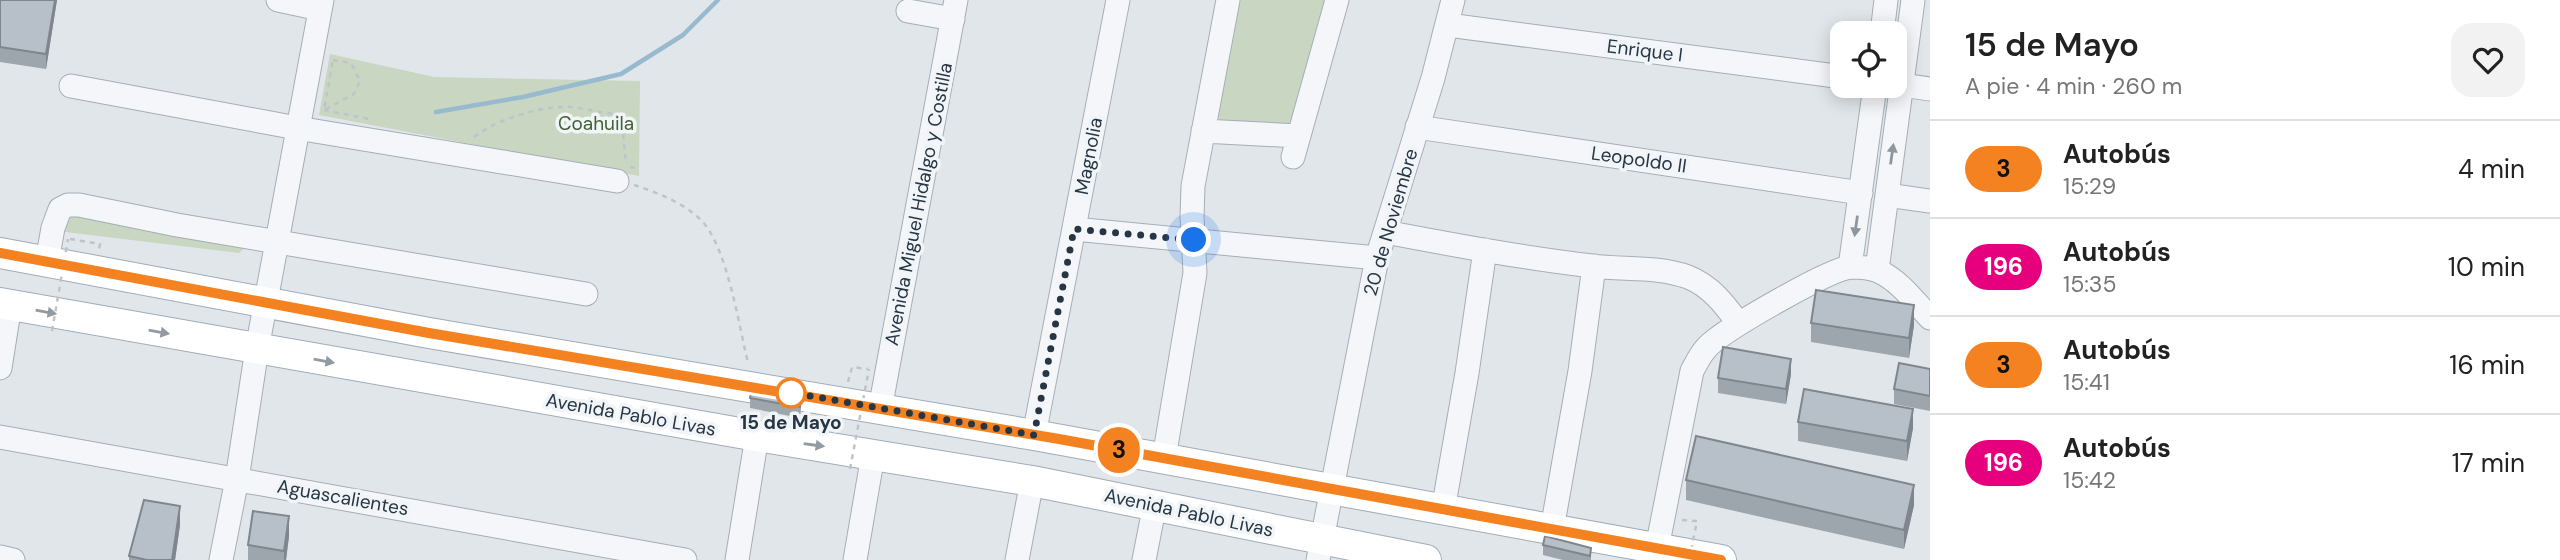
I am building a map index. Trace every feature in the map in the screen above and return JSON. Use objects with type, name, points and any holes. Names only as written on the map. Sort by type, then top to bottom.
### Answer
[{"type":"main road","points":[[0,253],[521,349],[1034,435],[1721,560]]},
{"type":"main road","name":"Avenida Pablo Livas","points":[[5,304],[757,436],[861,462],[1032,481],[1155,504],[1320,550],[1426,560]]},
{"type":"street","points":[[221,560],[237,479],[265,303],[321,4],[278,0]]},
{"type":"street","name":"Magnolia","points":[[1034,435],[1118,0]]},
{"type":"street","points":[[1164,458],[1195,273],[1193,186],[1228,0]]},
{"type":"street","points":[[1203,131],[1296,147],[1337,0]]},
{"type":"street","name":"20 de Noviembre","points":[[1320,550],[1377,258],[1418,127],[1453,0]]},
{"type":"street","points":[[1883,21],[1886,0]]},
{"type":"street","points":[[1907,36],[1913,0]]},
{"type":"street","points":[[908,11],[954,10]]},
{"type":"street","name":"Avenida Miguel Hidalgo y Costilla","points":[[880,409],[954,10]]},
{"type":"street","name":"Enrique I","points":[[1448,25],[1830,75]]},
{"type":"street","points":[[1907,85],[1930,89]]},
{"type":"street","points":[[71,86],[297,128],[617,181]]},
{"type":"street","points":[[1850,267],[1873,98]]},
{"type":"street","points":[[1877,271],[1897,98]]},
{"type":"street","name":"Leopoldo II","points":[[1418,127],[1861,193]]},
{"type":"street","points":[[1886,195],[1930,201]]},
{"type":"street","points":[[47,261],[57,216],[60,209],[68,205],[98,208],[277,242],[586,294]]},
{"type":"street","points":[[1074,229],[1377,258]]},
{"type":"street","points":[[1385,232],[1594,266],[1668,272],[1705,286],[1720,299],[1739,324]]},
{"type":"street","points":[[1443,510],[1485,250]]},
{"type":"street","points":[[1552,529],[1580,371],[1594,266]]},
{"type":"street","points":[[1657,548],[1692,372],[1700,356],[1712,342],[1739,324],[1831,274],[1850,267],[1877,271],[1898,284],[1930,318]]},
{"type":"street","points":[[0,368],[5,304]]},
{"type":"street","points":[[737,560],[757,436]]},
{"type":"street","name":"Aguascalientes","points":[[0,437],[685,560]]},
{"type":"street","points":[[855,560],[861,462]]},
{"type":"street","points":[[1017,560],[1032,481]]},
{"type":"street","points":[[1144,560],[1155,504]]},
{"type":"street","points":[[0,558],[13,560]]},
{"type":"path","points":[[333,60],[351,63],[360,81],[354,94],[324,110],[333,60]]},
{"type":"path","points":[[471,139],[497,122],[526,114],[556,107],[588,109],[616,114],[623,134],[626,166],[639,169]]},
{"type":"path","points":[[324,110],[378,121]]},
{"type":"path","points":[[617,181],[642,188],[684,207],[701,219],[710,233],[723,267],[754,387]]},
{"type":"path","points":[[52,331],[68,239],[100,244]]},
{"type":"path","points":[[852,367],[869,369],[861,462]]},
{"type":"path","points":[[1682,519],[1697,521],[1689,560]]},
{"type":"green space","points":[[1240,0],[1329,0],[1293,125],[1222,122],[1217,115]]},
{"type":"green space","name":"Coahuila","points":[[330,54],[434,77],[640,81],[639,176],[319,115]]},
{"type":"green space","points":[[67,212],[249,244],[239,253],[65,232],[63,229]]},
{"type":"building","points":[[0,0],[55,0],[46,54],[0,47]]},
{"type":"building","points":[[1816,290],[1914,305],[1909,338],[1811,323]]},
{"type":"building","points":[[1723,347],[1791,359],[1786,389],[1718,378]]},
{"type":"building","points":[[1899,363],[1930,369],[1930,396],[1894,389]]},
{"type":"building","points":[[752,388],[801,398],[800,407],[750,398]]},
{"type":"building","points":[[1804,389],[1913,409],[1907,441],[1798,422]]},
{"type":"building","points":[[1696,436],[1914,485],[1904,530],[1686,480]]},
{"type":"building","points":[[144,500],[180,506],[172,560],[147,560],[129,556]]},
{"type":"building","points":[[253,511],[289,516],[284,551],[248,545]]},
{"type":"building","points":[[1545,536],[1591,548],[1590,556],[1543,545]]},
{"type":"waterway","points":[[436,112],[523,97],[621,74],[683,35],[718,0]]},
{"type":"bus line","name":"3","points":[[0,253],[429,333],[1059,439],[1721,560]]},
{"type":"place","name":"15 de Mayo","points":[[791,393]]},
{"type":"route","points":[[791,393],[782,391],[1034,435],[1074,229],[1194,240]]}]
